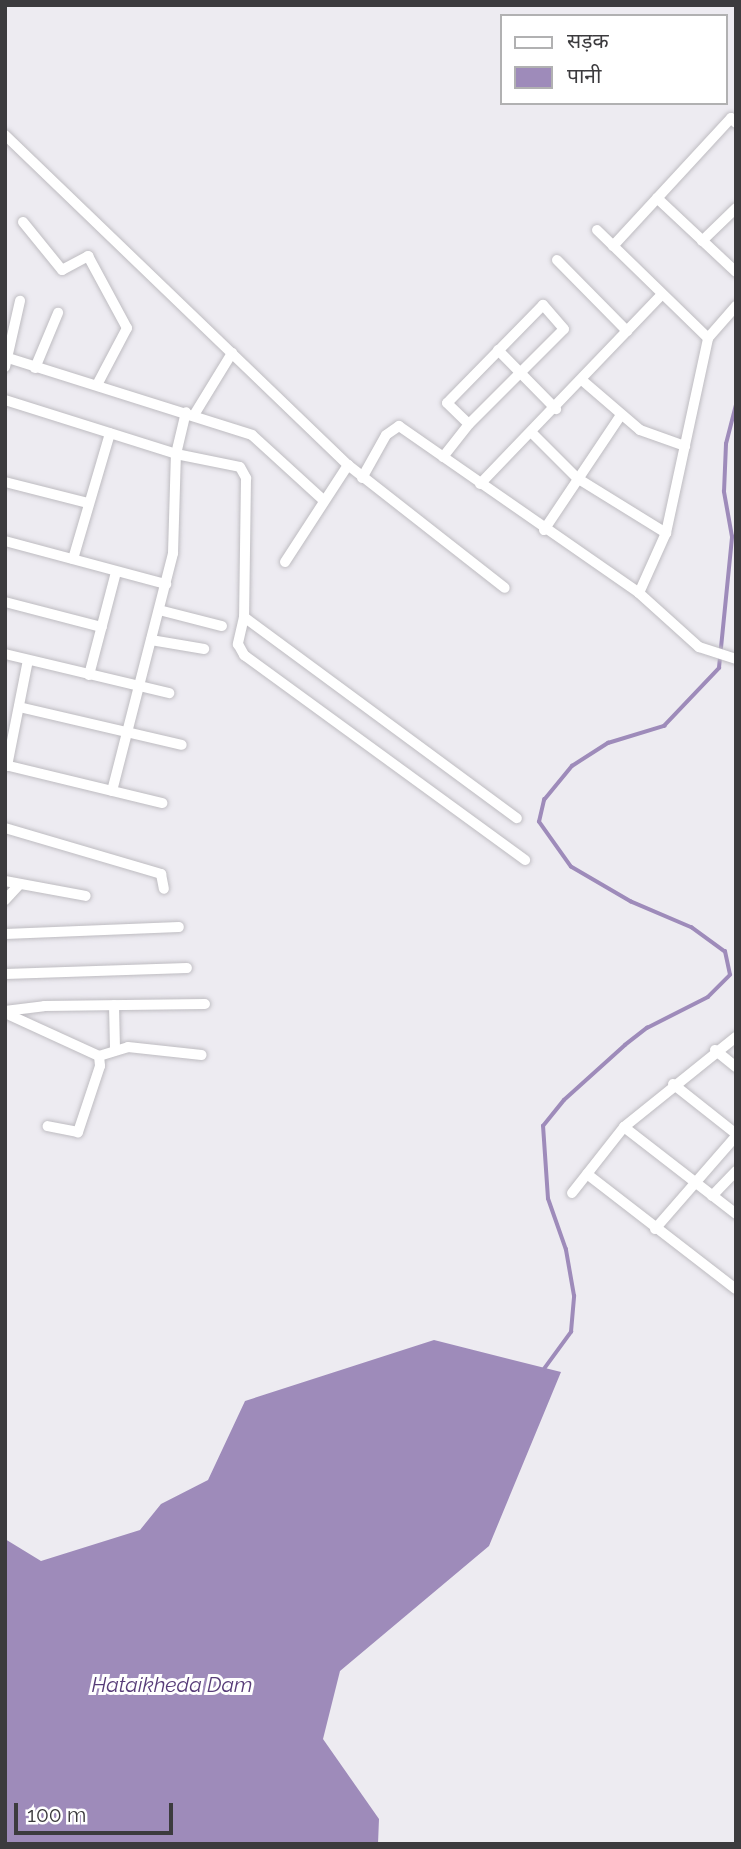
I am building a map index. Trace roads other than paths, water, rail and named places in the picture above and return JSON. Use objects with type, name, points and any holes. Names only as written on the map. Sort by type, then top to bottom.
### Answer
[{"type":"street","points":[[613,246],[731,118],[736,123]]},
{"type":"street","points":[[5,135],[362,478],[505,588]]},
{"type":"street","points":[[657,198],[736,272]]},
{"type":"street","points":[[702,241],[736,208]]},
{"type":"street","points":[[23,222],[62,270],[88,256],[127,328],[97,385]]},
{"type":"street","points":[[597,230],[708,338]]},
{"type":"street","points":[[557,260],[627,331]]},
{"type":"street","points":[[480,484],[583,381],[663,294]]},
{"type":"street","points":[[20,300],[6,360],[190,413],[252,435],[322,499]]},
{"type":"street","points":[[443,457],[469,424],[520,370],[564,330],[543,305],[447,403],[469,424]]},
{"type":"street","points":[[639,593],[666,533],[708,338],[736,306]]},
{"type":"street","points":[[35,368],[58,313]]},
{"type":"street","points":[[498,350],[556,409]]},
{"type":"street","points":[[111,791],[173,554],[176,454],[190,413],[232,353]]},
{"type":"street","points":[[583,381],[640,430],[685,446]]},
{"type":"street","points":[[5,400],[176,454],[240,467],[246,478],[244,618],[237,644],[244,655],[525,860]]},
{"type":"street","points":[[544,530],[621,415]]},
{"type":"street","points":[[362,478],[386,435],[399,426],[544,530],[639,593],[699,646],[736,659]]},
{"type":"street","points":[[73,559],[110,433]]},
{"type":"street","points":[[532,433],[577,478],[666,533]]},
{"type":"street","points":[[285,562],[322,499],[348,465]]},
{"type":"street","points":[[5,482],[88,503]]},
{"type":"street","points":[[5,541],[166,584]]},
{"type":"street","points":[[89,675],[116,572]]},
{"type":"street","points":[[5,603],[102,627]]},
{"type":"street","points":[[159,610],[222,626]]},
{"type":"street","points":[[244,618],[517,818]]},
{"type":"street","points":[[151,640],[204,649]]},
{"type":"street","points":[[5,654],[169,693]]},
{"type":"street","points":[[28,660],[6,765],[162,803]]},
{"type":"street","points":[[19,707],[182,744]]},
{"type":"street","points":[[5,828],[152,870],[161,874],[164,889]]},
{"type":"street","points":[[5,881],[86,896]]},
{"type":"street","points":[[5,900],[20,884]]},
{"type":"street","points":[[5,934],[179,927]]},
{"type":"street","points":[[5,974],[187,968]]},
{"type":"street","points":[[5,1012],[114,1005],[205,1004]]},
{"type":"street","points":[[114,1005],[115,1050]]},
{"type":"street","points":[[5,1012],[99,1056],[128,1047],[202,1055]]},
{"type":"street","points":[[572,1194],[624,1127],[715,1050],[736,1037]]},
{"type":"street","points":[[715,1050],[736,1067]]},
{"type":"street","points":[[48,1126],[78,1132],[100,1066],[99,1056]]},
{"type":"street","points":[[655,1229],[736,1135],[673,1084]]},
{"type":"street","points":[[624,1127],[736,1214]]},
{"type":"street","points":[[712,1196],[736,1171]]},
{"type":"street","points":[[587,1174],[736,1289]]},
{"type":"water","name":"Hataikheda Dam","points":[[434,1340],[561,1372],[489,1546],[340,1671],[323,1739],[379,1819],[378,1844],[5,1844],[5,1539],[41,1561],[140,1530],[161,1504],[208,1480],[245,1401]]},
{"type":"waterway","points":[[544,1369],[571,1332],[574,1296],[566,1250],[548,1199],[543,1126],[564,1100],[625,1045],[647,1028],[708,997],[730,975],[725,952],[692,928],[631,902],[571,867],[539,822],[544,800],[572,766],[608,743],[664,726],[719,668],[732,537],[724,492],[726,444],[736,405]]}]
